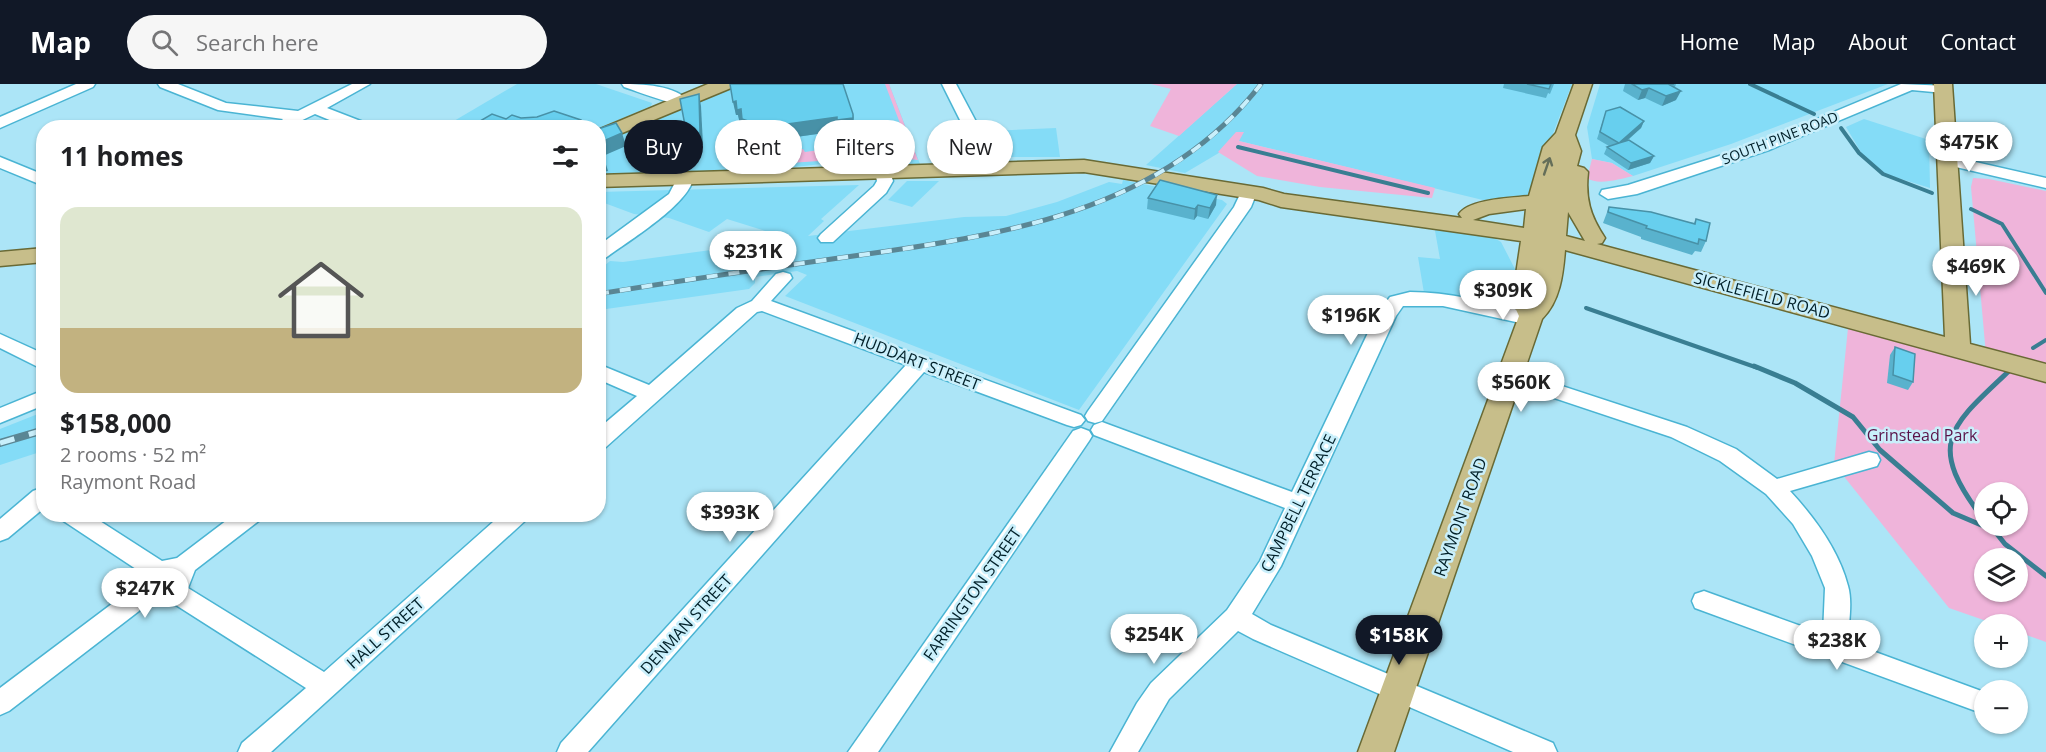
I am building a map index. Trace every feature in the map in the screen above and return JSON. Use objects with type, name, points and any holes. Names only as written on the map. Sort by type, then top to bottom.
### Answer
[{"type":"main road","points":[[606,134],[724,84]]},
{"type":"main road","points":[[1544,232],[1559,192],[1567,146],[1583,84]]},
{"type":"main road","points":[[1944,87],[1958,342]]},
{"type":"main road","points":[[1544,232],[1537,201],[1553,147],[1567,146]]},
{"type":"main road","points":[[1567,146],[1578,168],[1575,202],[1582,220],[1594,238]]},
{"type":"main road","points":[[1013,168],[1090,166],[1256,193],[1281,201],[1494,230],[1544,232]]},
{"type":"main road","points":[[606,182],[826,174]]},
{"type":"main road","points":[[1256,193],[1283,192],[1470,214],[1544,232]]},
{"type":"main road","points":[[1470,214],[1485,208],[1537,201]]},
{"type":"main road","points":[[1494,230],[1506,241],[1515,256],[1528,265]]},
{"type":"main road","name":"SICKLEFIELD ROAD","points":[[1544,232],[1594,238],[1958,342]]},
{"type":"main road","name":"SICKLEFIELD ROAD","points":[[1544,232],[1958,342]]},
{"type":"main road","name":"RAYMONT ROAD","points":[[1376,752],[1510,376],[1528,312],[1528,265],[1544,232]]},
{"type":"main road","name":"RAYMONT ROAD","points":[[1528,312],[1542,305],[1552,267],[1544,232]]},
{"type":"main road","points":[[1,249],[36,242]]},
{"type":"main road","points":[[1,249],[36,254]]},
{"type":"main road","points":[[1958,342],[2046,360]]},
{"type":"main road","points":[[1958,342],[2046,373]]},
{"type":"street","points":[[0,123],[88,84]]},
{"type":"street","points":[[165,84],[223,107],[308,112],[336,120]]},
{"type":"street","points":[[293,120],[363,84]]},
{"type":"street","points":[[629,84],[667,95],[682,102]]},
{"type":"street","points":[[949,84],[968,120]]},
{"type":"street","name":"SOUTH PINE ROAD","points":[[1608,194],[1631,190],[1763,147],[1909,86],[1944,87]]},
{"type":"street","points":[[1949,161],[2046,183]]},
{"type":"street","points":[[0,162],[36,178]]},
{"type":"street","points":[[827,238],[880,189],[885,183],[883,174]]},
{"type":"street","points":[[606,249],[675,198],[683,188],[685,179]]},
{"type":"street","name":"FARRINGTON STREET","points":[[862,752],[1242,207],[1256,193]]},
{"type":"street","points":[[606,435],[744,312],[759,305],[783,278]]},
{"type":"street","name":"CAMPBELL TERRACE","points":[[1124,752],[1146,711],[1160,691],[1236,617],[1269,566],[1388,314],[1397,301],[1415,299],[1478,304],[1528,312]]},
{"type":"street","name":"HUDDART STREET","points":[[759,305],[773,307],[1299,504]]},
{"type":"street","points":[[0,340],[36,359]]},
{"type":"street","name":"DENMAN STREET","points":[[571,752],[921,362]]},
{"type":"street","points":[[606,374],[652,394]]},
{"type":"street","points":[[1510,376],[1679,432],[1728,455],[1774,488],[1801,518],[1823,553],[1837,588],[1835,647]]},
{"type":"street","points":[[0,416],[36,400]]},
{"type":"street","points":[[1774,488],[1869,460]]},
{"type":"street","points":[[0,515],[36,499]]},
{"type":"street","points":[[0,532],[36,501]]},
{"type":"street","points":[[82,522],[326,686]]},
{"type":"street","points":[[0,703],[242,522]]},
{"type":"street","name":"HALL STREET","points":[[252,752],[509,522]]},
{"type":"street","points":[[1704,601],[1974,699]]},
{"type":"street","points":[[1236,617],[1262,632],[1543,752]]},
{"type":"shaded area","points":[[517,84],[596,84],[652,103],[651,106],[606,125],[606,120],[456,120]]},
{"type":"shaded area","points":[[741,84],[889,84],[903,120],[814,120],[814,165],[802,166],[802,120],[715,120],[715,173],[703,173],[703,120],[654,120]]},
{"type":"shaded area","points":[[1237,84],[1572,84],[1529,196],[1490,205],[1487,201],[1239,141],[1185,173],[1146,165]]},
{"type":"shaded area","points":[[1600,84],[1888,84],[1731,144],[1633,176],[1612,163],[1592,159],[1587,127]]},
{"type":"shaded area","points":[[1864,119],[1929,140],[1930,188],[1885,174],[1862,154],[1846,127]]},
{"type":"shaded area","points":[[1056,128],[1060,157],[1013,157],[1013,130]]},
{"type":"shaded area","points":[[624,133],[624,174],[688,174],[606,177],[606,140]]},
{"type":"shaded area","points":[[915,151],[920,164],[915,164]]},
{"type":"shaded area","points":[[1123,180],[1222,200],[1227,204],[1079,410],[785,296],[807,275],[797,271],[755,277],[755,283],[749,289],[606,309],[606,264],[610,261],[623,262],[791,239],[727,219],[709,232],[669,218],[634,214],[606,204],[606,192],[859,185],[821,219],[824,221],[808,236],[964,217],[1006,216],[1057,202],[1109,182],[1122,184]]},
{"type":"shaded area","points":[[907,181],[939,181],[912,207],[888,200]]},
{"type":"shaded area","points":[[1434,225],[1486,233],[1501,242],[1517,273],[1514,295],[1503,299],[1424,293],[1418,257],[1440,259]]},
{"type":"shaded area","points":[[36,415],[36,453],[0,465],[0,429]]},
{"type":"green space","points":[[885,84],[889,84],[903,120],[899,120]]},
{"type":"green space","points":[[1151,84],[1237,84],[1179,136],[1150,126],[1171,89]]},
{"type":"green space","points":[[1236,132],[1244,132],[1239,141],[1435,188],[1432,198],[1320,187],[1257,176],[1218,152]]},
{"type":"green space","points":[[802,149],[805,152],[814,151],[814,161],[802,162]]},
{"type":"green space","points":[[1592,159],[1612,163],[1633,176],[1609,181],[1587,178]]},
{"type":"green space","name":"Grinstead Park","points":[[1973,178],[1989,179],[2046,191],[2046,642],[2028,636],[2028,614],[1974,614],[1974,617],[1949,608],[1834,464],[1848,328],[1987,366],[1971,187]]},
{"type":"building","points":[[730,84],[843,84],[853,118],[837,120],[837,117],[802,122],[802,120],[745,120],[742,119],[741,109],[737,110],[736,101],[733,102]]},
{"type":"building","points":[[1527,84],[1551,84],[1549,89]]},
{"type":"building","points":[[1632,84],[1674,84],[1670,85],[1681,91],[1666,96],[1649,88],[1642,90]]},
{"type":"building","points":[[699,94],[700,120],[684,120],[680,99]]},
{"type":"building","points":[[1620,107],[1644,121],[1619,143],[1600,132],[1606,111]]},
{"type":"building","points":[[554,111],[581,120],[482,120],[492,114],[506,119],[512,115],[521,118],[537,117]]},
{"type":"building","points":[[616,123],[622,133],[606,140],[606,126]]},
{"type":"building","points":[[1629,140],[1654,156],[1631,163],[1607,147]]},
{"type":"building","points":[[1160,180],[1217,195],[1210,208],[1198,205],[1195,209],[1148,198]]},
{"type":"building","points":[[1609,207],[1651,212],[1695,224],[1696,219],[1710,223],[1706,241],[1699,239],[1698,244],[1646,228],[1647,226],[1608,212]]},
{"type":"building","points":[[1895,347],[1915,354],[1913,382],[1893,375]]},
{"type":"waterway","points":[[1750,84],[1814,114]]},
{"type":"waterway","points":[[1841,128],[1859,153],[1883,174],[1932,193]]},
{"type":"waterway","points":[[1238,147],[1428,193]]},
{"type":"waterway","points":[[1971,209],[2002,224],[2046,293]]},
{"type":"waterway","points":[[1586,308],[1758,368]]},
{"type":"waterway","points":[[2033,348],[2046,340]]},
{"type":"waterway","points":[[1754,366],[1795,383],[1853,417],[1880,450],[1953,513],[1974,522]]},
{"type":"waterway","points":[[1974,506],[1955,473],[1950,454],[1952,438],[1959,423],[1971,408],[2009,371]]},
{"type":"waterway","points":[[1999,536],[2005,544],[2046,576]]},
{"type":"railway","points":[[606,293],[950,241],[1066,214],[1121,192],[1172,165],[1219,129],[1261,84]]},
{"type":"railway","points":[[0,443],[36,432]]}]
